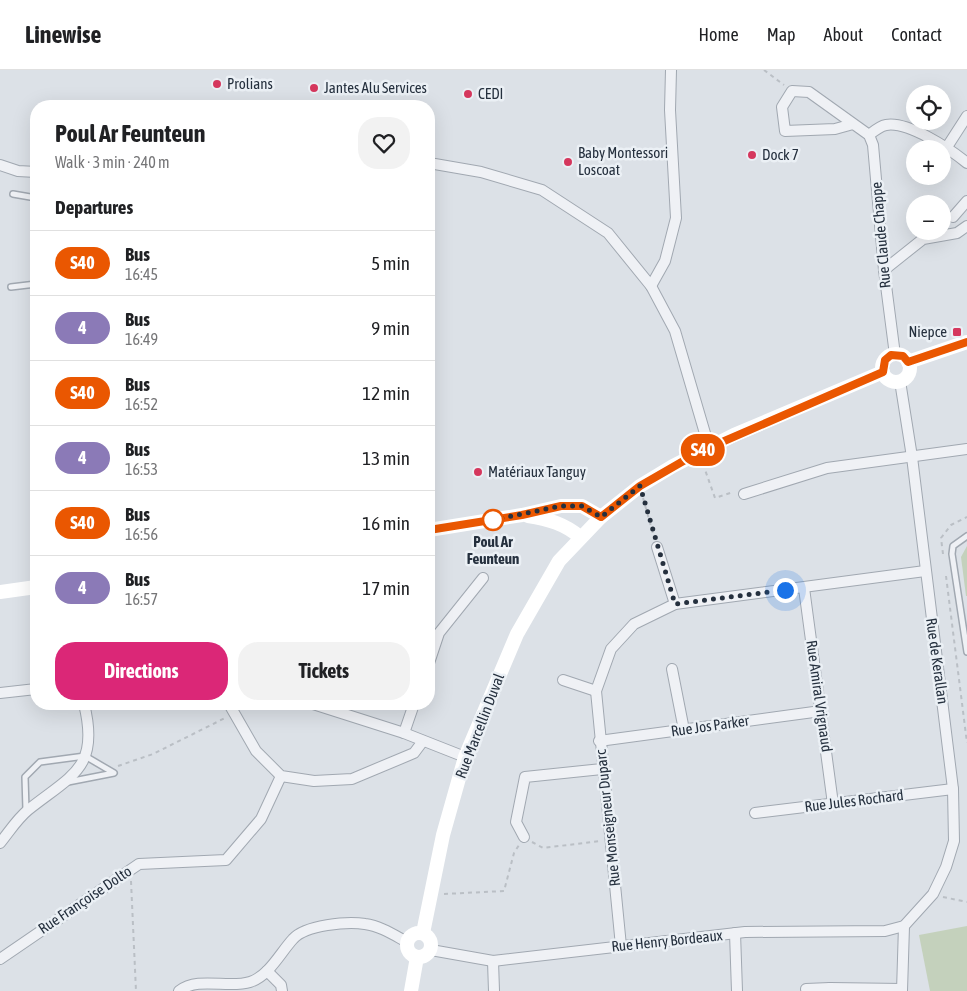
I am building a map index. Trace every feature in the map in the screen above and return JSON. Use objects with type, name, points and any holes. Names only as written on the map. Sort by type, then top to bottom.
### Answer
[{"type":"main road","points":[[908,362],[967,342]]},
{"type":"main road","points":[[895,354],[903,356],[908,362],[908,374],[900,381],[890,380],[883,372],[885,360],[895,354]]},
{"type":"main road","name":"Rue Marcellin Duval","points":[[423,933],[443,835],[465,757],[518,634],[559,561],[601,517],[640,486],[704,450],[883,372]]},
{"type":"main road","points":[[435,529],[522,515],[561,506],[582,506],[601,517]]},
{"type":"main road","points":[[522,515],[543,518],[564,525],[580,537]]},
{"type":"main road","points":[[0,592],[30,588]]},
{"type":"main road","points":[[415,933],[423,933],[431,942],[431,950],[425,956],[417,957],[410,953],[407,942],[415,933]]},
{"type":"main road","points":[[410,991],[417,957]]},
{"type":"street","points":[[651,286],[665,261],[676,218],[670,110],[671,70]]},
{"type":"street","points":[[853,124],[835,129],[785,131],[782,107],[792,91],[809,92],[869,135],[884,125],[898,124],[932,140]]},
{"type":"street","points":[[951,141],[967,116]]},
{"type":"street","name":"Rue Claude Chappe","points":[[869,135],[873,145],[884,270],[895,354]]},
{"type":"street","points":[[951,150],[967,163]]},
{"type":"street","points":[[435,163],[481,172],[542,190],[608,233],[651,286],[675,331],[704,450]]},
{"type":"street","points":[[0,165],[18,171],[30,172]]},
{"type":"street","points":[[953,217],[967,201]]},
{"type":"street","points":[[884,270],[923,239],[957,233],[967,226]]},
{"type":"street","name":"Rue de Kerallan","points":[[900,381],[912,456],[953,789],[954,841],[946,867],[934,894],[904,926]]},
{"type":"street","points":[[744,494],[827,468],[967,449]]},
{"type":"street","points":[[657,547],[675,604]]},
{"type":"street","name":"Rue Monseigneur Duparc","points":[[621,946],[599,741],[596,691],[611,649],[634,624],[675,604],[925,571]]},
{"type":"street","points":[[435,645],[439,633],[483,578]]},
{"type":"street","name":"Rue Amiral Vrignaud","points":[[804,588],[833,804]]},
{"type":"street","points":[[672,669],[684,730]]},
{"type":"street","points":[[563,680],[596,691]]},
{"type":"street","points":[[0,694],[30,690]]},
{"type":"street","points":[[0,843],[26,811],[68,782],[85,756],[89,738],[85,710]]},
{"type":"street","points":[[232,710],[256,751],[281,776],[314,781],[352,779],[414,753],[423,741]]},
{"type":"street","points":[[331,710],[404,733],[465,757]]},
{"type":"street","points":[[404,733],[412,710]]},
{"type":"street","name":"Rue Jos Parker","points":[[599,741],[821,711]]},
{"type":"street","points":[[524,837],[516,822],[525,777],[602,769]]},
{"type":"street","name":"Rue Françoise Dolto","points":[[0,959],[139,864],[226,860],[261,820],[281,776]]},
{"type":"street","name":"Rue Jules Rochard","points":[[755,813],[953,789]]},
{"type":"street","points":[[179,991],[190,985],[249,982],[267,970],[294,937],[310,928],[351,923],[366,924],[407,942]]},
{"type":"street","points":[[806,988],[902,990],[904,926]]},
{"type":"street","name":"Rue Henry Bordeaux","points":[[431,950],[493,961],[735,933],[885,931],[904,926]]},
{"type":"street","points":[[735,933],[737,991]]},
{"type":"street","points":[[493,961],[494,991]]},
{"type":"street","points":[[267,970],[281,985],[282,991]]},
{"type":"lane","points":[[13,194],[30,197]]},
{"type":"lane","points":[[11,287],[30,285]]},
{"type":"lane","points":[[967,536],[953,546],[952,554],[967,652]]},
{"type":"lane","points":[[26,811],[25,777],[40,762],[85,756],[114,773],[68,782]]},
{"type":"path","points":[[764,70],[792,91]]},
{"type":"path","points":[[704,450],[715,498],[734,492],[744,494]]},
{"type":"path","points":[[640,486],[657,547]]},
{"type":"path","points":[[108,770],[153,754],[234,714]]},
{"type":"path","points":[[430,893],[446,895],[504,891],[514,853],[524,837],[542,848],[610,839]]},
{"type":"path","points":[[131,870],[136,991]]},
{"type":"path","points":[[934,894],[967,902]]},
{"type":"green space","points":[[967,546],[967,596],[966,596],[961,557]]},
{"type":"green space","points":[[967,926],[967,991],[930,991],[919,935]]},
{"type":"bus line","name":"S40","points":[[435,529],[522,515],[561,506],[582,506],[601,517],[640,486],[699,452],[831,392],[883,372],[883,364],[891,355],[903,356],[908,362],[967,342]]},
{"type":"place","name":"Prolians","points":[[217,84]]},
{"type":"place","name":"Jantes Alu Services","points":[[314,88]]},
{"type":"place","name":"CEDI","points":[[468,94]]},
{"type":"place","name":"Dock 7","points":[[752,155]]},
{"type":"place","name":"Baby Montessori Loscoat","points":[[568,162]]},
{"type":"place","name":"Niepce","points":[[957,332]]},
{"type":"place","name":"Matériaux Tanguy","points":[[478,472]]},
{"type":"place","name":"Poul Ar Feunteun","points":[[493,520]]},
{"type":"route","points":[[493,520],[561,506],[582,506],[601,517],[640,486],[675,604],[785,590]]}]
